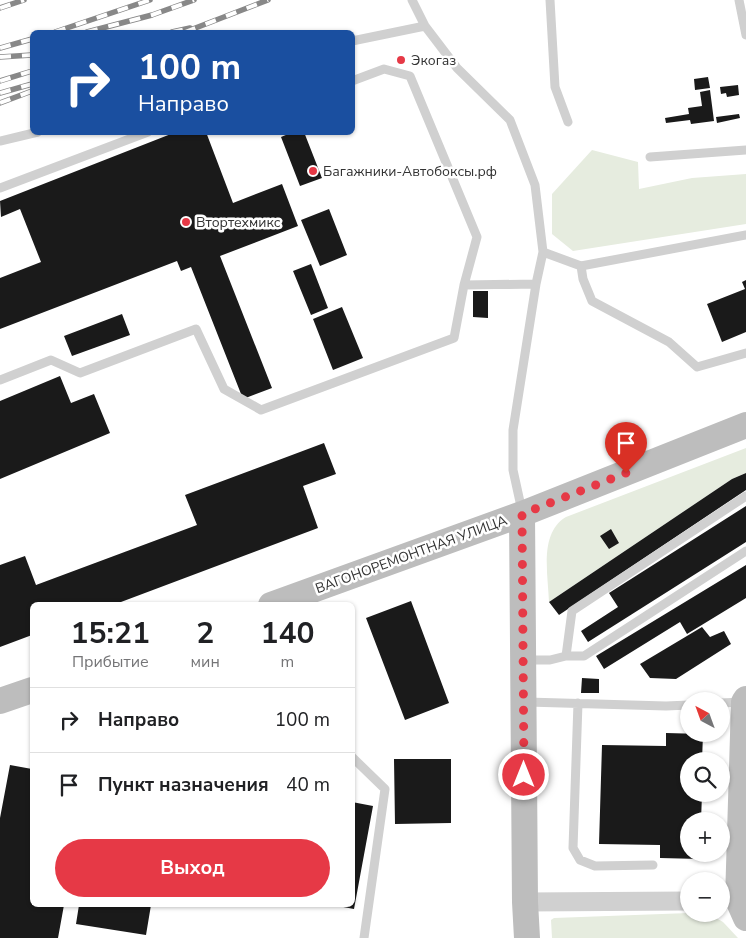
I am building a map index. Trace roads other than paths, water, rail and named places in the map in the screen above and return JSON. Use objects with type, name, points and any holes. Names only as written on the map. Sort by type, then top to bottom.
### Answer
[{"type":"street","name":"ВАГОНОРЕМОНТНАЯ УЛИЦА","points":[[278,602],[522,514],[746,425]]},
{"type":"street","points":[[522,514],[525,902],[527,938]]},
{"type":"street","points":[[0,701],[30,691]]},
{"type":"street","points":[[735,906],[737,701]]},
{"type":"street","points":[[525,902],[680,901]]},
{"type":"lane","points":[[412,0],[425,26],[456,68],[510,120],[536,185],[544,252],[536,284],[513,430],[513,470],[522,514]]},
{"type":"lane","points":[[550,0],[555,87],[568,122]]},
{"type":"lane","points":[[739,0],[746,35]]},
{"type":"lane","points":[[355,40],[425,26]]},
{"type":"lane","points":[[0,380],[51,360],[80,373],[196,329],[224,389],[261,410],[454,338],[464,285],[477,237],[410,76],[384,69],[355,80]]},
{"type":"lane","points":[[0,140],[30,134]]},
{"type":"lane","points":[[0,188],[140,135]]},
{"type":"lane","points":[[650,157],[746,150]]},
{"type":"lane","points":[[544,252],[581,266],[746,234]]},
{"type":"lane","points":[[581,266],[583,279],[592,302],[669,342],[697,367],[746,354]]},
{"type":"lane","points":[[464,285],[536,284]]},
{"type":"lane","points":[[566,656],[572,612],[746,496]]},
{"type":"lane","points":[[523,660],[550,660],[566,656],[584,656],[746,551]]},
{"type":"lane","points":[[523,702],[680,705]]},
{"type":"lane","points":[[578,702],[573,848],[580,860],[595,866],[654,865]]},
{"type":"lane","points":[[355,760],[385,789],[364,938]]},
{"type":"railway","points":[[0,8],[24,0]]},
{"type":"railway","points":[[61,30],[150,0]]},
{"type":"railway","points":[[95,30],[152,15],[194,0]]},
{"type":"railway","points":[[190,30],[268,0]]},
{"type":"railway","points":[[181,30],[190,28]]},
{"type":"railway","points":[[0,48],[30,40]]},
{"type":"railway","points":[[0,57],[30,55]]},
{"type":"railway","points":[[0,81],[30,72]]},
{"type":"railway","points":[[0,93],[30,85]]},
{"type":"railway","points":[[0,103],[30,92]]},
{"type":"place","name":"Экогаз","points":[[401,60]]},
{"type":"place","name":"Багажники-Автобоксы.рф","points":[[313,171]]},
{"type":"place","name":"Втортехмикс","points":[[186,222]]}]
